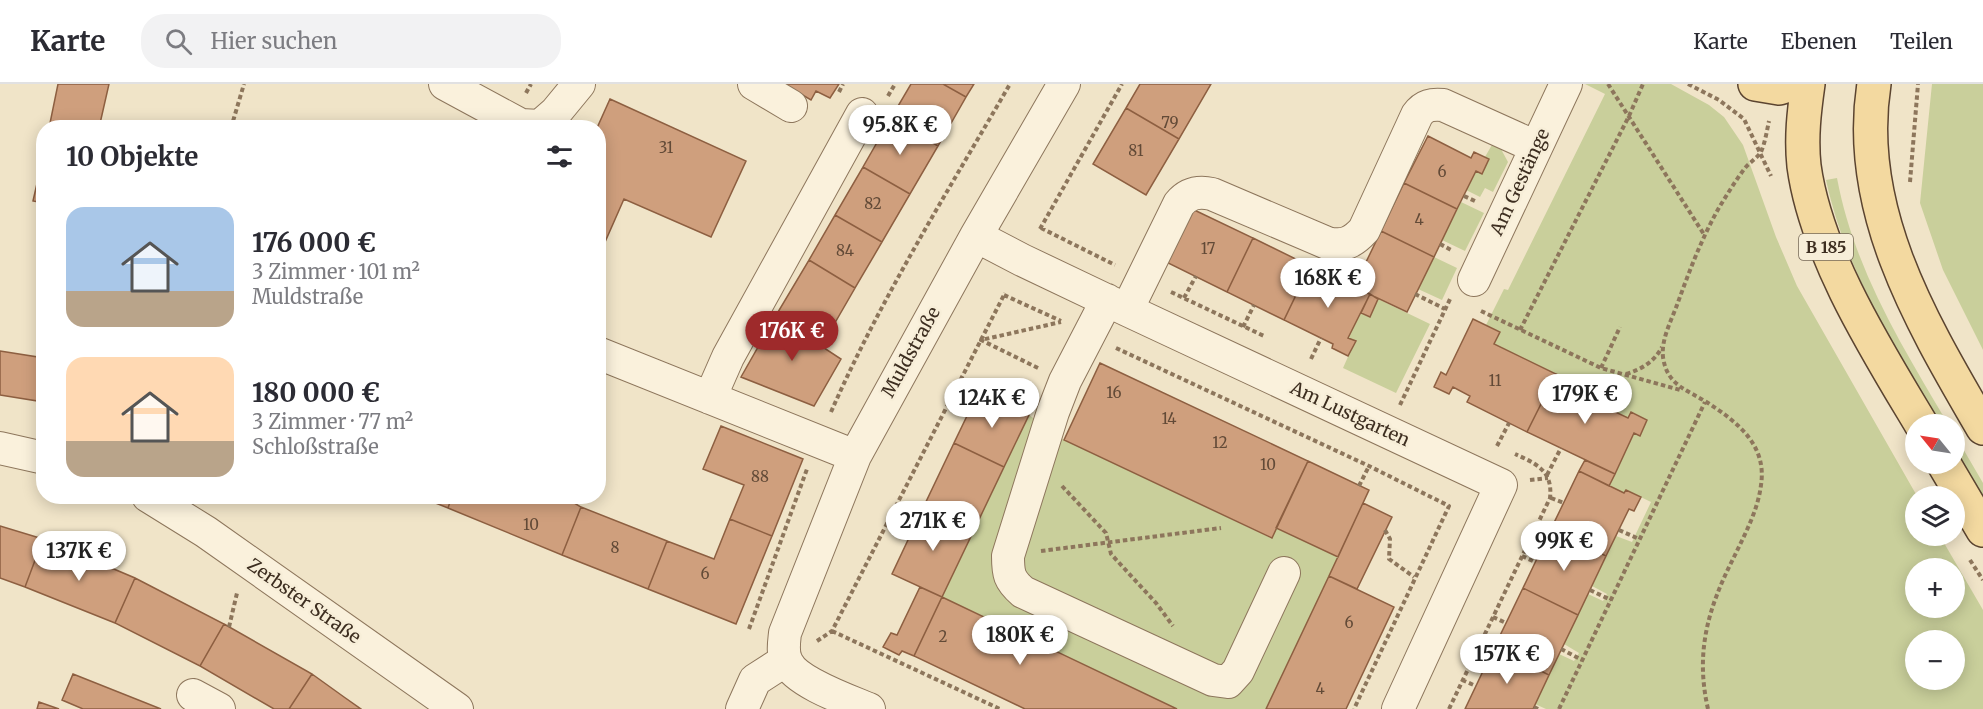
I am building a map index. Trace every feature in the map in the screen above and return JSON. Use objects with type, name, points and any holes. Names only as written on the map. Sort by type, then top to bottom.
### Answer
[{"type":"main road","points":[[1755,84],[1779,88],[1792,84]]},
{"type":"main road","name":"B 185","points":[[1808,84],[1802,124],[1803,145],[1808,188],[1817,222],[1843,284],[1915,414]]},
{"type":"main road","points":[[1865,85],[1870,117],[1870,159],[1890,245],[1905,284],[1983,428]]},
{"type":"main road","points":[[1950,474],[1983,530]]},
{"type":"street","points":[[445,84],[511,120]]},
{"type":"street","points":[[547,120],[579,84]]},
{"type":"street","points":[[754,84],[791,106]]},
{"type":"street","name":"Muldstraße","points":[[786,647],[855,456],[976,236],[1064,84]]},
{"type":"street","name":"Am Gestänge","points":[[1464,296],[1566,84]]},
{"type":"street","points":[[1284,573],[1238,671],[1228,682],[1213,680],[1023,592],[1014,584],[1008,571],[1008,556],[1053,412],[1065,381],[1075,329],[1117,305],[1142,279],[1179,204],[1188,195],[1196,192],[1212,194],[1336,245],[1350,243],[1364,230],[1417,115],[1427,106],[1443,105],[1536,147]]},
{"type":"street","points":[[710,398],[728,357],[861,114]]},
{"type":"street","name":"Am Lustgarten","points":[[976,236],[1022,260],[1501,485],[1398,709]]},
{"type":"street","points":[[606,356],[855,456]]},
{"type":"street","points":[[0,448],[36,456]]},
{"type":"street","name":"Zerbster Straße","points":[[160,504],[206,532],[457,709]]},
{"type":"street","points":[[742,709],[755,680],[786,647]]},
{"type":"street","points":[[786,647],[793,672],[803,679],[868,709]]},
{"type":"path","points":[[233,120],[244,84]]},
{"type":"path","points":[[749,629],[818,441],[843,384],[938,209],[1011,84]]},
{"type":"path","points":[[786,647],[832,631],[1022,260],[1122,84]]},
{"type":"path","points":[[1608,84],[1705,236]]},
{"type":"path","points":[[1520,330],[1643,84]]},
{"type":"path","points":[[1688,84],[1719,100],[1744,119],[1769,170]]},
{"type":"path","points":[[1913,159],[1918,84]]},
{"type":"path","points":[[1624,375],[1643,368],[1657,355],[1685,283],[1719,208],[1738,177],[1760,152]]},
{"type":"path","points":[[1464,196],[1469,199]]},
{"type":"path","points":[[1041,228],[1142,279],[1272,340]]},
{"type":"path","points":[[1440,244],[1447,248]]},
{"type":"path","points":[[1185,298],[1196,276]]},
{"type":"path","points":[[1415,294],[1445,309]]},
{"type":"path","points":[[1004,295],[1369,466],[1449,506],[1354,709]]},
{"type":"path","points":[[1464,296],[1520,330],[1601,368],[1684,391]]},
{"type":"path","points":[[1243,327],[1254,305]]},
{"type":"path","points":[[1601,368],[1620,327]]},
{"type":"path","points":[[981,340],[1075,329]]},
{"type":"path","points":[[1311,359],[1321,338]]},
{"type":"path","points":[[981,340],[1065,381]]},
{"type":"path","points":[[1663,344],[1665,366],[1675,384],[1729,418],[1745,432],[1757,448],[1763,466],[1755,509],[1713,603],[1705,631],[1702,659],[1703,688],[1708,709]]},
{"type":"path","points":[[1301,354],[1321,364]]},
{"type":"path","points":[[1392,397],[1402,402]]},
{"type":"path","points":[[1559,709],[1705,402]]},
{"type":"path","points":[[1497,446],[1509,423]]},
{"type":"path","points":[[1546,475],[1561,448]]},
{"type":"path","points":[[1038,461],[1106,533],[1111,554],[1156,603],[1178,632]]},
{"type":"path","points":[[1359,486],[1369,466]]},
{"type":"path","points":[[1550,498],[1564,503]]},
{"type":"path","points":[[1008,556],[1221,528]]},
{"type":"path","points":[[1385,530],[1390,539],[1389,559],[1414,577]]},
{"type":"path","points":[[1619,530],[1639,539]]},
{"type":"path","points":[[1522,556],[1535,562]]},
{"type":"path","points":[[229,627],[238,589]]},
{"type":"path","points":[[1590,590],[1611,600]]},
{"type":"path","points":[[1493,617],[1506,623]]},
{"type":"path","points":[[832,631],[1000,709]]},
{"type":"path","points":[[1562,650],[1582,660]]},
{"type":"path","points":[[1462,680],[1476,686]]},
{"type":"green space","points":[[1585,84],[1671,84],[1709,105],[1724,117],[1743,145],[1776,237],[1797,286],[1911,486],[1905,486],[1905,546],[1946,546],[1953,558],[1905,558],[1905,618],[1965,618],[1965,579],[1983,610],[1983,709],[1546,709],[1535,704],[1559,654],[1574,661],[1579,653],[1564,644],[1588,594],[1603,601],[1607,594],[1592,586],[1616,536],[1632,542],[1651,502],[1626,490],[1624,493],[1609,486],[1634,433],[1640,436],[1647,420],[1632,412],[1628,418],[1613,411],[1616,403],[1494,344],[1500,332],[1486,325],[1504,289],[1508,290],[1605,94]]},
{"type":"green space","points":[[1932,84],[1983,84],[1983,350],[1943,270],[1920,203]]},
{"type":"green space","points":[[1493,143],[1503,148],[1502,151],[1508,162],[1493,192],[1485,188],[1480,197],[1466,190],[1476,171],[1482,173],[1489,160],[1485,157]]},
{"type":"green space","points":[[1837,178],[1855,244],[1867,275],[1897,336],[1942,414],[1934,414],[1889,336],[1858,276],[1835,213],[1826,180]]},
{"type":"green space","points":[[1461,202],[1484,213],[1465,251],[1442,240]]},
{"type":"green space","points":[[1434,257],[1457,268],[1442,300],[1418,289]]},
{"type":"green space","points":[[1378,299],[1430,324],[1396,393],[1343,368],[1355,341],[1348,338],[1361,313],[1370,317]]},
{"type":"green space","points":[[1029,415],[1064,440],[1271,538],[1276,528],[1338,557],[1266,709],[1177,709],[942,597]]},
{"type":"green space","points":[[1965,452],[1983,483],[1983,497],[1965,466]]},
{"type":"building","points":[[58,84],[109,84],[101,120],[51,120]]},
{"type":"building","points":[[784,84],[839,84],[830,98],[816,91],[811,100]]},
{"type":"building","points":[[911,84],[943,84],[966,97],[938,146],[891,118]]},
{"type":"building","points":[[943,84],[974,84],[966,97]]},
{"type":"building","points":[[1140,84],[1211,84],[1179,139],[1126,108]]},
{"type":"building","points":[[610,99],[746,161],[711,237],[624,199],[606,240],[606,120],[601,120]]},
{"type":"building","points":[[1126,108],[1179,139],[1146,195],[1093,164]]},
{"type":"building","points":[[891,118],[938,146],[910,194],[863,167]]},
{"type":"building","points":[[1428,136],[1471,158],[1474,152],[1489,159],[1482,174],[1476,171],[1457,209],[1404,183]]},
{"type":"building","points":[[863,167],[910,194],[882,242],[835,215]]},
{"type":"building","points":[[1404,183],[1457,209],[1434,257],[1381,231]]},
{"type":"building","points":[[1188,207],[1253,238],[1227,292],[1162,260]]},
{"type":"building","points":[[835,215],[882,242],[855,288],[809,260]]},
{"type":"building","points":[[1381,231],[1434,257],[1407,312],[1354,287]]},
{"type":"building","points":[[1253,238],[1310,266],[1284,320],[1227,292]]},
{"type":"building","points":[[809,260],[855,288],[825,340],[778,312]]},
{"type":"building","points":[[1310,266],[1370,294],[1348,338],[1356,341],[1348,356],[1332,348],[1333,344],[1284,320]]},
{"type":"building","points":[[1370,294],[1378,299],[1370,317],[1361,313]]},
{"type":"building","points":[[778,312],[825,340],[821,346],[841,359],[814,406],[741,377]]},
{"type":"building","points":[[1473,319],[1500,332],[1494,344],[1556,374],[1527,432],[1467,402],[1470,396],[1453,387],[1449,394],[1434,387],[1441,372],[1446,375]]},
{"type":"building","points":[[0,351],[36,357],[36,401],[0,395]]},
{"type":"building","points":[[1100,363],[1308,461],[1272,538],[1064,440]]},
{"type":"building","points":[[1556,374],[1616,404],[1613,411],[1628,418],[1631,412],[1647,420],[1640,436],[1634,433],[1615,474],[1527,432]]},
{"type":"building","points":[[979,391],[1029,415],[1004,467],[954,443]]},
{"type":"building","points":[[721,426],[803,459],[772,536],[730,519],[744,485],[703,469]]},
{"type":"building","points":[[954,443],[1004,467],[974,530],[924,506]]},
{"type":"building","points":[[1585,460],[1615,474],[1609,486],[1579,471]]},
{"type":"building","points":[[1308,461],[1369,490],[1338,557],[1276,528]]},
{"type":"building","points":[[1579,471],[1624,493],[1626,490],[1641,497],[1634,511],[1629,509],[1606,556],[1551,529]]},
{"type":"building","points":[[1363,503],[1392,517],[1357,589],[1329,576]]},
{"type":"building","points":[[438,504],[449,504],[448,508]]},
{"type":"building","points":[[449,504],[576,504],[581,507],[562,555],[448,508]]},
{"type":"building","points":[[924,506],[974,530],[942,597],[892,574]]},
{"type":"building","points":[[581,507],[667,541],[648,589],[562,555]]},
{"type":"building","points":[[730,519],[772,536],[736,624],[648,589],[667,541],[714,559]]},
{"type":"building","points":[[0,526],[43,539],[25,587],[0,578]]},
{"type":"building","points":[[1551,529],[1606,556],[1578,615],[1523,588]]},
{"type":"building","points":[[43,539],[135,578],[115,623],[25,587]]},
{"type":"building","points":[[1329,576],[1394,607],[1346,709],[1266,709]]},
{"type":"building","points":[[135,578],[224,624],[200,666],[115,623]]},
{"type":"building","points":[[920,587],[942,597],[914,656],[902,651],[899,655],[883,647],[891,633],[897,635]]},
{"type":"building","points":[[1523,588],[1578,615],[1549,675],[1494,648]]},
{"type":"building","points":[[942,597],[1177,709],[1025,709],[914,656]]},
{"type":"building","points":[[224,624],[312,674],[289,709],[274,709],[200,666]]},
{"type":"building","points":[[1494,648],[1549,675],[1533,709],[1465,709]]},
{"type":"building","points":[[73,674],[161,709],[83,709],[62,700]]},
{"type":"building","points":[[312,674],[344,697],[361,709],[289,709]]},
{"type":"building","points":[[39,702],[59,709],[37,709]]}]
